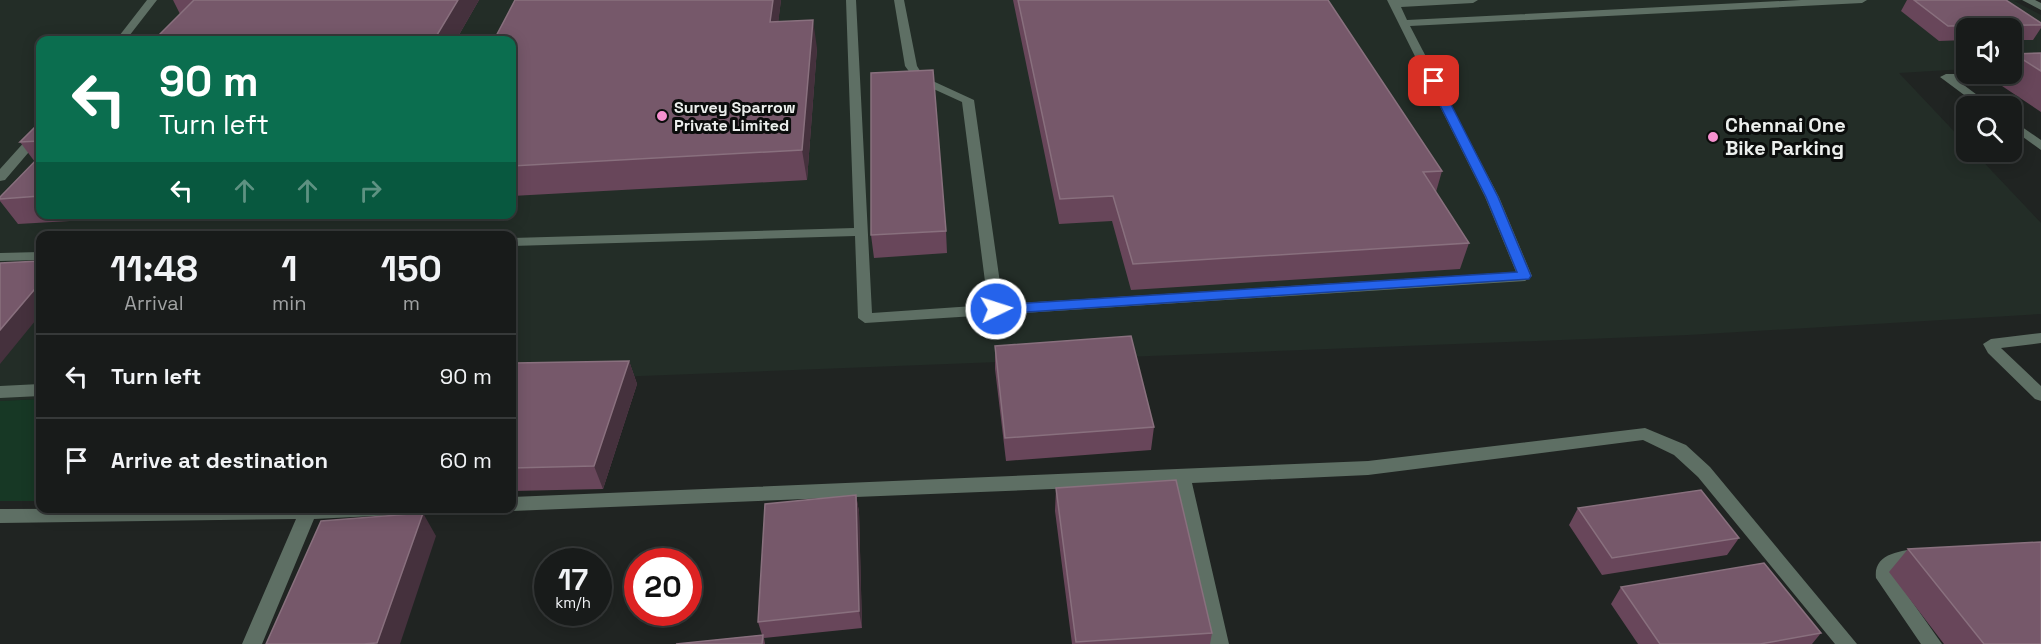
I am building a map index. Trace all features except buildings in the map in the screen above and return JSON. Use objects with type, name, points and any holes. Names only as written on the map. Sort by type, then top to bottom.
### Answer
[{"type":"street","points":[[124,36],[152,0]]},
{"type":"street","points":[[851,0],[866,318],[1525,276],[1492,197],[1393,2],[1473,0]]},
{"type":"street","points":[[899,0],[911,66],[920,79],[968,100],[996,309]]},
{"type":"street","points":[[1404,23],[1862,0]]},
{"type":"street","points":[[2027,0],[2041,7]]},
{"type":"street","points":[[1956,76],[1946,77],[1972,96]]},
{"type":"street","points":[[2022,132],[2041,146]]},
{"type":"street","points":[[0,177],[36,136]]},
{"type":"street","points":[[516,242],[861,232]]},
{"type":"street","points":[[0,257],[36,256]]},
{"type":"street","points":[[2041,338],[1991,344],[1993,349],[2041,395]]},
{"type":"street","points":[[0,392],[36,390]]},
{"type":"street","points":[[516,504],[1368,468],[1645,434],[1680,450],[1704,472],[1847,644]]},
{"type":"street","points":[[1182,477],[1219,644]]},
{"type":"street","points":[[0,516],[231,513]]},
{"type":"street","points":[[252,644],[308,513]]},
{"type":"street","points":[[1932,644],[1885,578],[1884,568],[1900,559],[1936,555]]},
{"type":"shaded area","points":[[0,0],[2023,0],[2014,1],[2041,15],[2041,64],[2022,65],[2022,18],[1956,18],[1956,70],[1899,73],[1956,133],[1956,162],[1983,162],[2041,223],[2041,314],[1688,335],[516,381],[516,231],[36,231],[36,399],[0,401]]},
{"type":"green space","points":[[36,399],[36,501],[0,501],[0,401]]},
{"type":"place","name":"Survey Sparrow Private Limited","points":[[662,116]]},
{"type":"place","name":"Chennai One Bike Parking","points":[[1713,137]]},
{"type":"route","points":[[996,309],[1525,276],[1492,197],[1434,81]]}]
